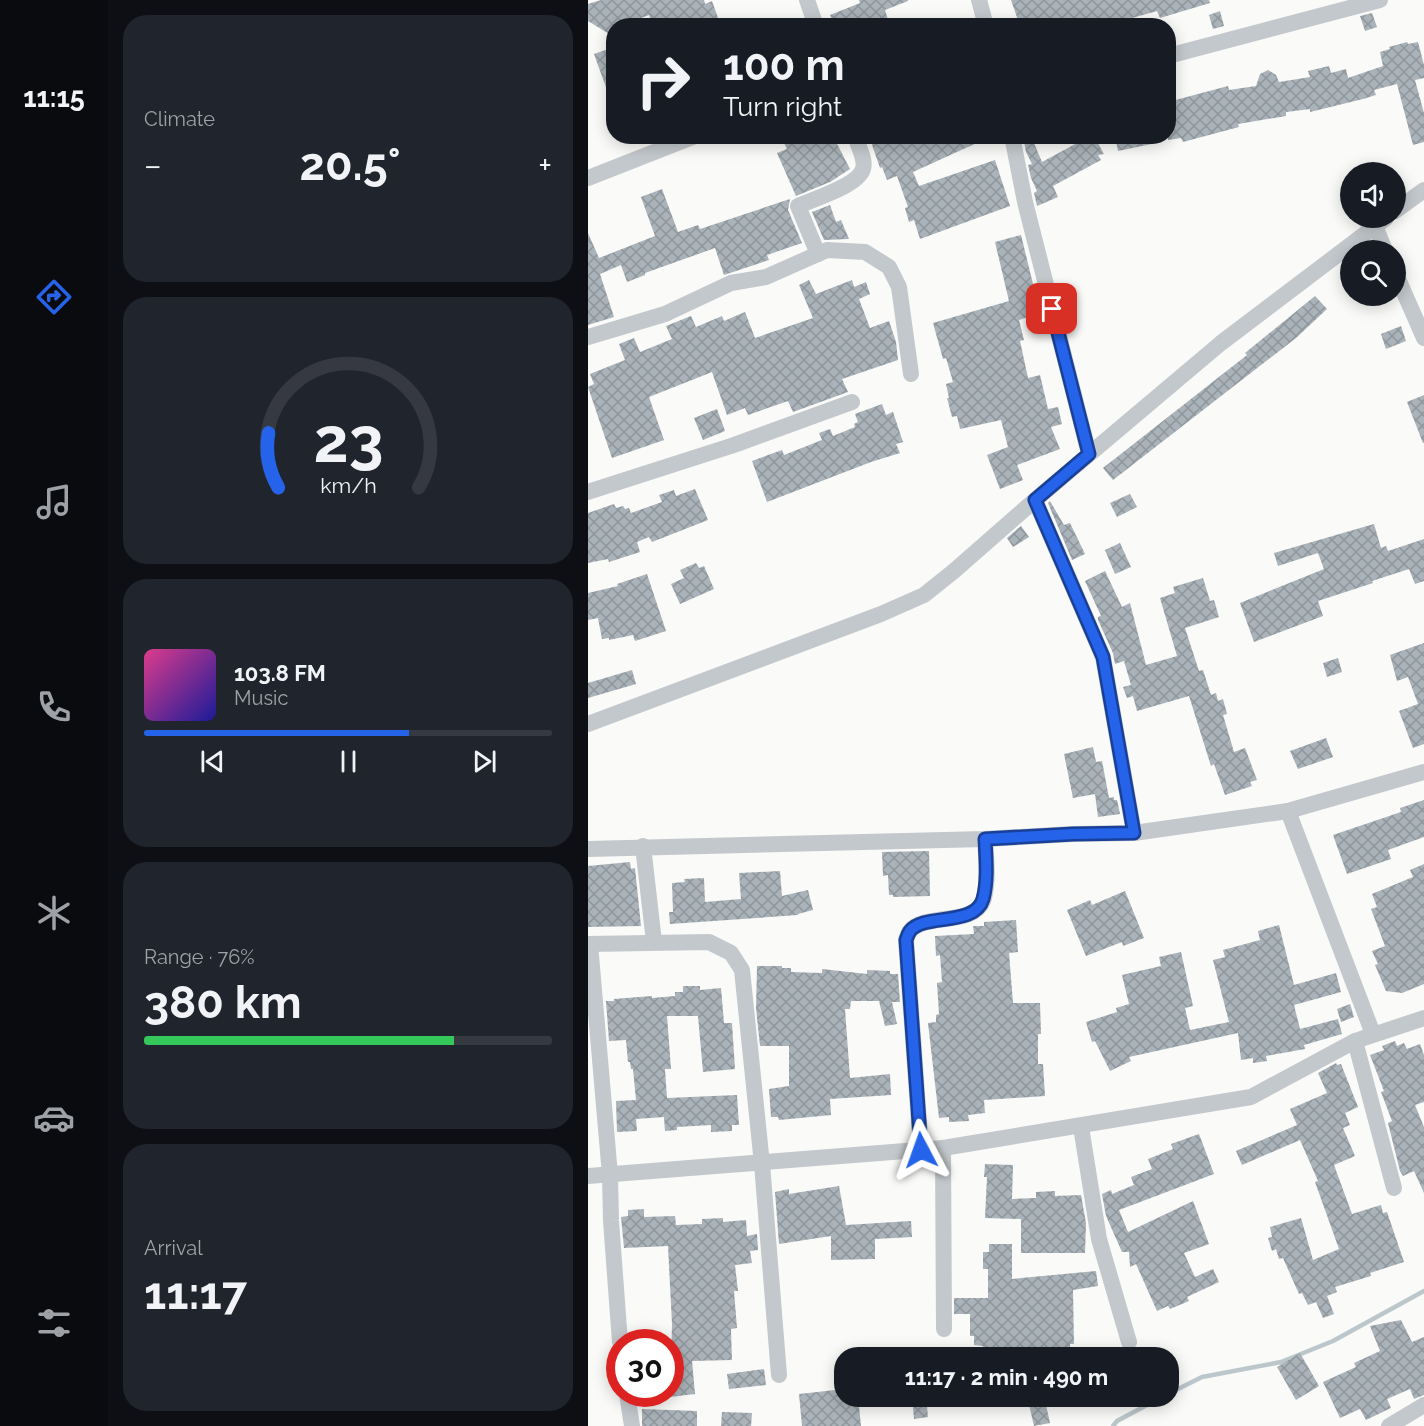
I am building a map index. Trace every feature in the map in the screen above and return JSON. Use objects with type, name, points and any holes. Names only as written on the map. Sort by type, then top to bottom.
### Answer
[{"type":"street","points":[[807,0],[813,18]]},
{"type":"street","points":[[979,0],[984,18]]},
{"type":"street","points":[[1176,54],[1380,0]]},
{"type":"street","points":[[588,178],[675,144]]},
{"type":"street","points":[[818,254],[798,206],[839,189],[857,178],[863,170],[864,162],[858,144]]},
{"type":"street","points":[[1014,144],[1025,202],[1089,454]]},
{"type":"street","points":[[1406,203],[1424,189]]},
{"type":"street","points":[[588,724],[881,614],[924,595],[954,572],[1035,500],[1230,336],[1372,228]]},
{"type":"street","points":[[588,337],[665,314],[731,283],[766,277],[789,269],[827,250],[865,252],[890,267],[899,287],[911,374]]},
{"type":"street","points":[[1406,297],[1424,338]]},
{"type":"street","points":[[588,492],[734,445],[852,402]]},
{"type":"street","points":[[1035,500],[1103,657],[1134,833]]},
{"type":"street","points":[[588,849],[1134,833],[1288,811],[1424,772]]},
{"type":"street","points":[[1288,811],[1373,1034]]},
{"type":"street","points":[[921,1150],[906,940],[910,930],[920,925],[966,915],[977,910],[983,901],[987,870],[985,839]]},
{"type":"street","points":[[643,846],[654,942]]},
{"type":"street","points":[[619,1329],[610,1175],[589,944],[709,942],[731,953],[742,970],[762,1164],[779,1375]]},
{"type":"street","points":[[588,1176],[943,1148],[1081,1127],[1251,1097],[1355,1041],[1424,1018]]},
{"type":"street","points":[[1355,1041],[1394,1188]]},
{"type":"street","points":[[1081,1127],[1099,1239],[1129,1342]]},
{"type":"street","points":[[943,1148],[944,1329]]},
{"type":"street","points":[[1389,1426],[1408,1422],[1424,1405]]},
{"type":"street","points":[[629,1407],[632,1426]]},
{"type":"building","points":[[601,0],[704,0],[705,4],[712,1],[718,18],[650,18],[649,15],[641,18],[606,18],[606,32],[588,21],[588,4]]},
{"type":"building","points":[[859,0],[908,0],[885,10],[888,18],[831,18],[830,15],[860,3]]},
{"type":"building","points":[[1011,0],[1209,0],[1210,3],[1160,18],[1157,11],[1132,18],[1017,18]]},
{"type":"building","points":[[1220,11],[1224,26],[1213,29],[1209,15]]},
{"type":"building","points":[[1372,13],[1377,27],[1365,31],[1360,16]]},
{"type":"building","points":[[1407,42],[1408,44],[1418,42],[1424,65],[1424,78],[1415,80],[1424,113],[1424,142],[1413,145],[1397,84],[1374,90],[1376,95],[1363,99],[1310,112],[1310,109],[1286,112],[1286,116],[1238,124],[1239,127],[1183,142],[1181,138],[1176,139],[1176,100],[1228,86],[1229,90],[1256,86],[1260,74],[1268,70],[1276,75],[1279,82],[1310,77],[1308,71],[1329,66],[1331,73],[1346,69],[1348,78],[1383,66],[1380,52],[1390,49],[1389,47]]},
{"type":"building","points":[[606,50],[606,87],[594,54]]},
{"type":"building","points":[[784,144],[837,144],[850,169],[830,182],[796,196],[777,153],[787,149]]},
{"type":"building","points":[[872,144],[974,144],[913,172],[919,186],[995,160],[1010,206],[920,239],[914,220],[909,222],[905,208],[908,207],[897,176],[887,180],[882,167],[880,168]]},
{"type":"building","points":[[1024,144],[1034,144],[1042,162],[1075,144],[1098,144],[1104,154],[1098,155],[1101,160],[1053,186],[1058,197],[1037,206],[1034,193],[1037,191],[1028,165],[1032,164]]},
{"type":"building","points":[[1117,144],[1151,144],[1118,151]]},
{"type":"building","points":[[662,189],[678,232],[698,225],[700,229],[790,199],[788,210],[802,243],[767,255],[769,260],[724,275],[715,248],[645,273],[627,282],[621,265],[600,274],[614,317],[588,325],[588,233],[599,258],[655,236],[641,197]]},
{"type":"building","points":[[830,205],[836,222],[841,220],[849,239],[824,240],[812,212]]},
{"type":"building","points":[[1021,235],[1034,288],[1029,289],[1037,314],[1019,320],[1024,340],[1020,341],[1028,378],[1040,375],[1048,409],[1058,407],[1062,424],[1051,427],[1060,449],[1017,465],[1023,480],[1000,489],[987,455],[1008,447],[1001,420],[960,429],[957,416],[952,417],[947,398],[949,398],[946,384],[953,382],[946,358],[943,359],[933,323],[1009,301],[995,242]]},
{"type":"building","points":[[809,280],[816,294],[852,280],[854,287],[866,282],[870,294],[859,299],[870,328],[889,321],[896,342],[898,360],[842,379],[848,392],[793,412],[788,401],[748,415],[745,408],[727,415],[712,372],[649,397],[664,440],[612,458],[588,387],[594,384],[590,374],[625,360],[619,344],[634,338],[640,352],[672,339],[666,326],[691,316],[696,327],[722,316],[724,321],[745,312],[755,338],[813,318],[799,285]]},
{"type":"building","points":[[1315,296],[1327,309],[1296,338],[1113,480],[1103,468],[1247,355],[1245,353]]},
{"type":"building","points":[[1401,326],[1406,341],[1386,349],[1381,334]]},
{"type":"building","points":[[1424,395],[1424,443],[1423,443],[1407,402]]},
{"type":"building","points":[[882,404],[886,415],[893,412],[903,442],[896,444],[900,453],[767,502],[752,461],[782,450],[784,455],[822,440],[819,433],[830,429],[833,436],[855,427],[854,424],[858,422],[855,414]]},
{"type":"building","points":[[717,409],[725,431],[703,440],[694,418]]},
{"type":"building","points":[[695,489],[708,520],[652,542],[649,537],[637,542],[640,552],[609,562],[608,559],[588,563],[588,513],[614,504],[616,508],[623,506],[625,509],[629,508],[631,513],[662,502],[659,495],[674,490],[676,496]]},
{"type":"building","points":[[1130,494],[1137,507],[1117,517],[1110,503]]},
{"type":"building","points":[[1050,501],[1064,525],[1070,523],[1085,554],[1072,560],[1048,503]]},
{"type":"building","points":[[1374,524],[1381,548],[1386,546],[1388,551],[1424,539],[1424,581],[1415,584],[1409,569],[1372,581],[1373,583],[1318,601],[1323,616],[1254,642],[1240,603],[1324,569],[1318,553],[1278,566],[1274,553]]},
{"type":"building","points":[[1021,526],[1029,537],[1013,547],[1007,538]]},
{"type":"building","points":[[1120,543],[1131,567],[1115,574],[1105,550]]},
{"type":"building","points":[[696,563],[699,568],[704,566],[714,589],[680,604],[671,584],[684,578],[680,570]]},
{"type":"building","points":[[1105,571],[1122,607],[1130,603],[1146,665],[1177,656],[1160,598],[1175,593],[1173,587],[1203,578],[1210,601],[1214,600],[1219,617],[1185,628],[1199,671],[1203,670],[1211,695],[1216,693],[1218,701],[1223,699],[1227,714],[1223,715],[1234,752],[1245,748],[1257,780],[1250,782],[1252,786],[1225,795],[1214,764],[1211,766],[1189,696],[1137,711],[1133,696],[1127,698],[1123,687],[1131,685],[1124,661],[1115,664],[1113,653],[1098,620],[1101,616],[1085,581]]},
{"type":"building","points":[[647,574],[666,631],[635,641],[633,635],[609,640],[609,638],[602,639],[598,618],[588,620],[588,593],[618,586],[617,584]]},
{"type":"building","points":[[1424,643],[1424,744],[1413,748],[1399,711],[1418,704],[1408,677],[1397,681],[1390,655]]},
{"type":"building","points":[[1338,658],[1342,672],[1327,677],[1323,663]]},
{"type":"building","points":[[632,670],[636,684],[588,698],[588,683]]},
{"type":"building","points":[[1326,738],[1333,757],[1298,769],[1290,751]]},
{"type":"building","points":[[1093,747],[1096,762],[1102,761],[1109,798],[1114,797],[1114,800],[1117,800],[1120,814],[1098,817],[1095,794],[1073,798],[1064,754]]},
{"type":"building","points":[[1424,800],[1424,837],[1388,850],[1391,859],[1347,874],[1333,835],[1401,812],[1400,808]]},
{"type":"building","points":[[929,851],[930,896],[893,897],[889,895],[888,875],[883,876],[882,852]]},
{"type":"building","points":[[630,862],[631,869],[635,868],[641,926],[588,927],[588,866]]},
{"type":"building","points":[[1424,864],[1424,984],[1402,993],[1386,991],[1372,951],[1385,946],[1371,909],[1377,907],[1372,894],[1413,877],[1410,870]]},
{"type":"building","points":[[780,871],[782,896],[808,890],[813,910],[798,915],[670,924],[669,912],[673,912],[672,883],[685,882],[684,879],[704,878],[705,902],[741,899],[739,873]]},
{"type":"building","points":[[1125,891],[1144,938],[1123,946],[1122,942],[1086,956],[1067,910],[1090,900],[1092,905]]},
{"type":"building","points":[[1016,920],[1018,952],[1009,953],[1013,1003],[1040,1003],[1041,1034],[1038,1034],[1038,1064],[1043,1064],[1045,1096],[984,1100],[985,1113],[968,1115],[969,1121],[949,1122],[949,1117],[939,1118],[928,1023],[936,1022],[936,1015],[939,1014],[937,983],[942,982],[940,955],[936,956],[935,936],[974,934],[973,926],[984,926],[984,922]]},
{"type":"building","points":[[1279,925],[1294,985],[1336,973],[1341,992],[1294,1005],[1300,1029],[1338,1019],[1342,1034],[1304,1045],[1305,1049],[1266,1056],[1267,1061],[1253,1063],[1253,1058],[1241,1060],[1238,1033],[1129,1057],[1131,1061],[1110,1071],[1095,1041],[1092,1042],[1086,1022],[1117,1012],[1116,1008],[1129,1004],[1122,975],[1161,966],[1159,957],[1181,952],[1193,1006],[1185,1008],[1190,1030],[1229,1022],[1213,960],[1225,957],[1223,950],[1260,940],[1258,931]]},
{"type":"building","points":[[757,966],[782,966],[782,968],[791,968],[791,972],[822,973],[822,969],[867,974],[867,970],[890,971],[890,974],[898,974],[900,1002],[892,1002],[897,1024],[885,1026],[879,1001],[851,1001],[850,1009],[845,1009],[850,1078],[890,1074],[891,1095],[830,1099],[831,1115],[779,1120],[778,1117],[771,1117],[769,1089],[789,1086],[789,1046],[760,1046],[756,1008]]},
{"type":"building","points":[[683,986],[700,986],[700,990],[721,988],[724,1023],[732,1023],[735,1069],[703,1072],[698,1016],[667,1016],[671,1069],[665,1069],[667,1098],[737,1095],[739,1125],[732,1125],[732,1131],[711,1132],[711,1125],[677,1127],[677,1130],[665,1131],[664,1117],[636,1119],[637,1131],[617,1132],[616,1101],[636,1100],[633,1069],[628,1062],[626,1040],[609,1041],[606,1001],[675,996],[675,992],[683,992]]},
{"type":"building","points":[[1350,1004],[1354,1017],[1341,1022],[1337,1009]]},
{"type":"building","points":[[1395,1041],[1397,1046],[1404,1043],[1407,1049],[1420,1044],[1424,1055],[1424,1102],[1415,1105],[1424,1127],[1424,1193],[1414,1171],[1403,1176],[1400,1171],[1388,1123],[1392,1121],[1381,1092],[1384,1091],[1370,1055],[1384,1050],[1382,1046]]},
{"type":"building","points":[[1336,1063],[1341,1064],[1358,1107],[1345,1113],[1350,1125],[1343,1128],[1355,1156],[1334,1165],[1352,1214],[1381,1205],[1383,1213],[1387,1212],[1404,1262],[1370,1273],[1371,1276],[1335,1287],[1337,1292],[1327,1296],[1334,1314],[1323,1318],[1316,1302],[1308,1305],[1302,1293],[1299,1294],[1283,1258],[1279,1259],[1276,1249],[1272,1251],[1268,1238],[1272,1237],[1270,1227],[1301,1218],[1313,1260],[1339,1249],[1315,1182],[1318,1181],[1300,1140],[1242,1165],[1236,1151],[1297,1125],[1290,1109],[1327,1093],[1318,1073]]},
{"type":"building","points":[[1199,1134],[1214,1174],[1119,1210],[1128,1232],[1193,1201],[1209,1244],[1184,1253],[1195,1277],[1213,1269],[1219,1282],[1187,1297],[1189,1301],[1170,1309],[1168,1306],[1157,1311],[1136,1264],[1130,1267],[1129,1252],[1122,1252],[1106,1216],[1102,1194],[1111,1190],[1112,1194],[1134,1185],[1131,1177],[1152,1169],[1148,1159],[1173,1149],[1171,1144]]},
{"type":"building","points":[[985,1164],[1013,1165],[1012,1199],[1036,1198],[1036,1192],[1055,1191],[1055,1196],[1081,1195],[1086,1223],[1085,1253],[1021,1253],[1021,1219],[985,1218],[987,1177],[984,1177]]},
{"type":"building","points":[[839,1186],[846,1225],[911,1221],[912,1237],[875,1239],[875,1259],[831,1260],[831,1236],[779,1244],[775,1192],[789,1189],[789,1194]]},
{"type":"building","points":[[644,1209],[644,1217],[675,1216],[676,1225],[702,1224],[702,1219],[723,1218],[723,1222],[746,1220],[747,1236],[757,1234],[758,1250],[750,1251],[752,1263],[735,1265],[738,1291],[734,1291],[737,1328],[731,1329],[732,1360],[692,1361],[695,1394],[684,1395],[684,1329],[672,1329],[668,1246],[624,1248],[621,1217],[628,1216],[628,1210]]},
{"type":"building","points":[[989,1244],[1012,1244],[1012,1279],[1096,1271],[1098,1286],[1073,1290],[1074,1344],[1070,1344],[1070,1347],[983,1347],[974,1345],[974,1336],[970,1336],[970,1314],[954,1314],[954,1298],[988,1298],[988,1269],[983,1269],[983,1252],[989,1252]]},
{"type":"building","points":[[1401,1320],[1412,1342],[1424,1337],[1424,1395],[1414,1399],[1410,1389],[1387,1399],[1391,1408],[1366,1420],[1360,1409],[1340,1418],[1323,1382],[1356,1367],[1354,1363],[1380,1351],[1370,1326]]},
{"type":"building","points":[[1300,1353],[1319,1386],[1296,1400],[1277,1367]]},
{"type":"building","points":[[764,1369],[766,1385],[729,1389],[727,1374]]},
{"type":"building","points":[[834,1390],[834,1407],[859,1407],[861,1426],[802,1426],[799,1394]]},
{"type":"building","points":[[913,1407],[927,1407],[928,1417],[914,1419]]},
{"type":"building","points":[[1030,1407],[1046,1407],[1050,1423],[1034,1426]]},
{"type":"building","points":[[642,1409],[697,1411],[697,1426],[642,1426]]},
{"type":"building","points":[[722,1412],[752,1413],[751,1426],[721,1426]]},
{"type":"waterway","points":[[1179,1388],[1202,1377],[1281,1362],[1333,1341],[1424,1291]]},
{"type":"waterway","points":[[1113,1426],[1117,1421],[1143,1407]]},
{"type":"route","points":[[921,1150],[906,940],[910,930],[920,925],[966,915],[977,910],[983,901],[987,870],[985,839],[1134,833],[1103,657],[1035,500],[1089,454],[1052,309]]}]
